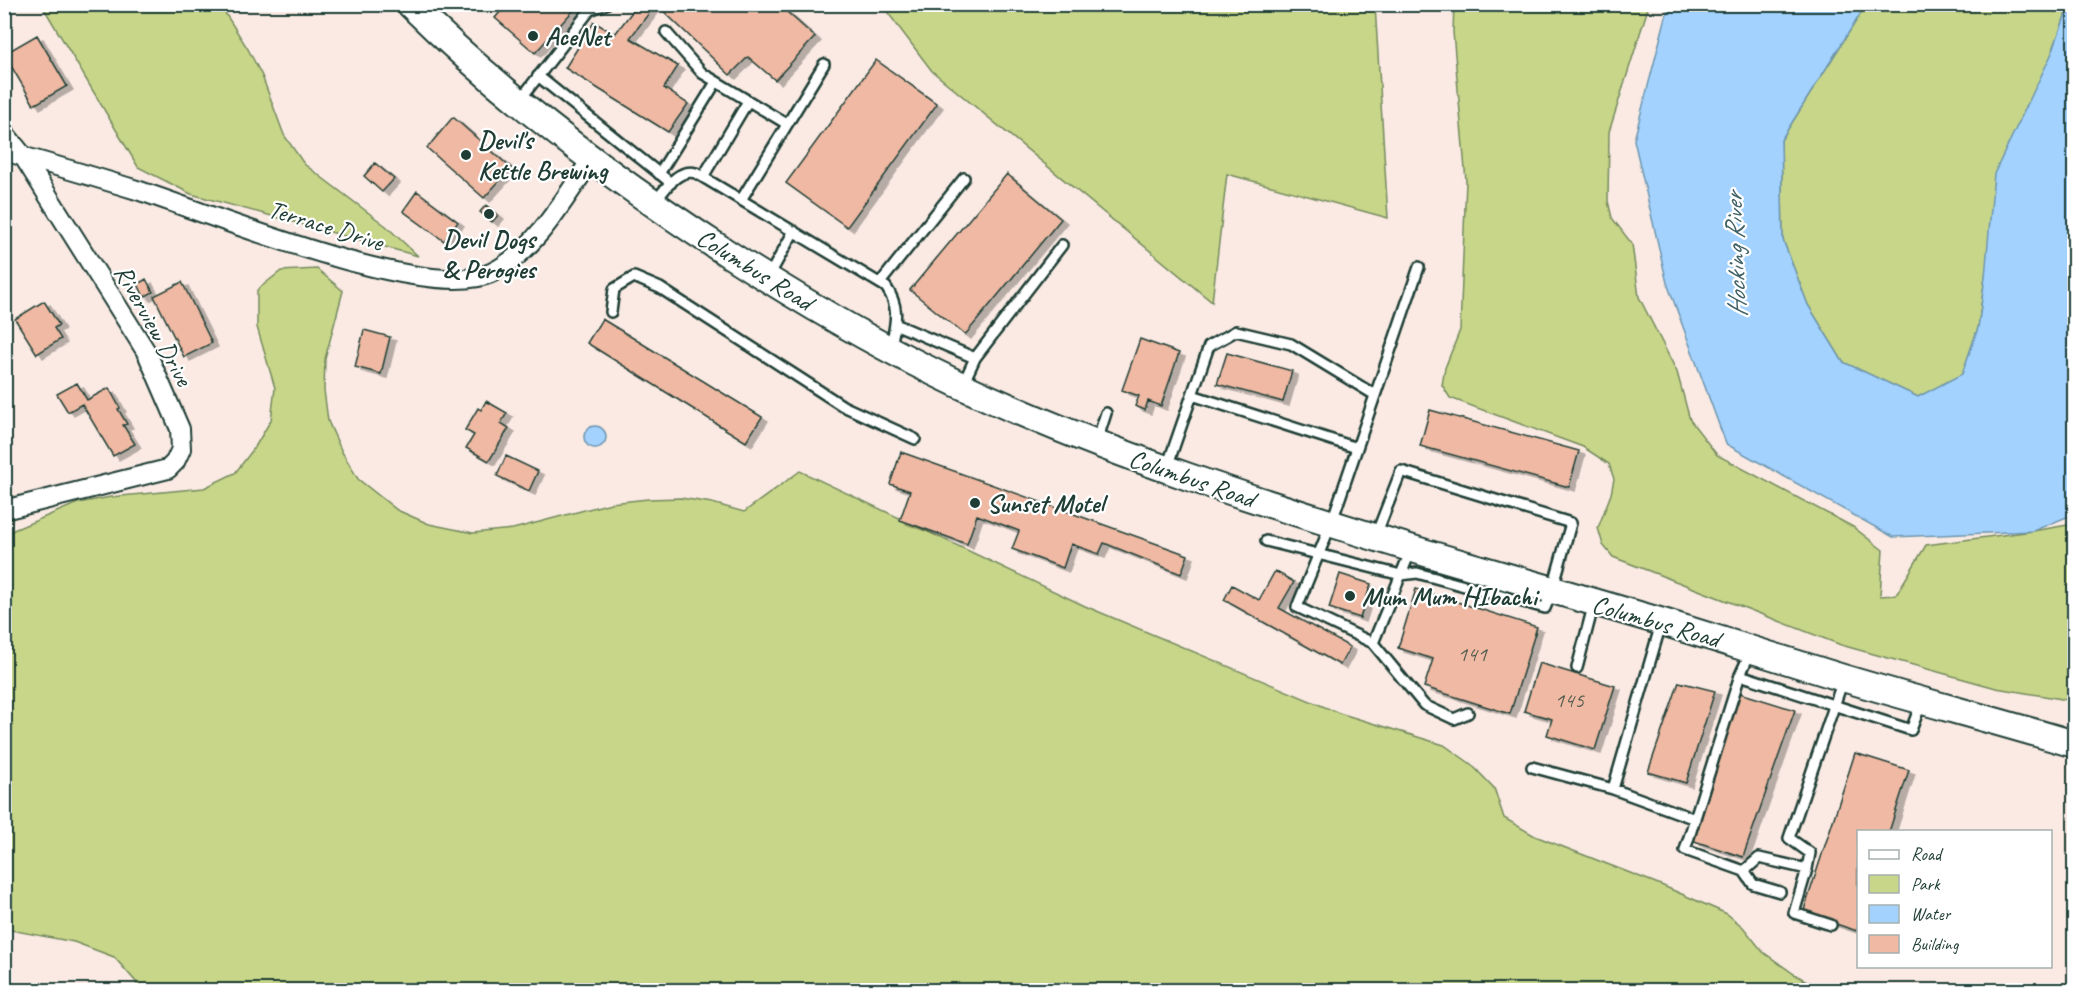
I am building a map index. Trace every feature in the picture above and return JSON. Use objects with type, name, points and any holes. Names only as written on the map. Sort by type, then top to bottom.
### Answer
[{"type":"main road","name":"Columbus Road","points":[[410,4],[519,101],[591,160],[653,204],[767,279],[891,350],[963,386],[1096,444],[1331,524],[1844,678],[2074,744]]},
{"type":"street","name":"Riverview Drive","points":[[4,130],[23,156],[147,353],[180,429],[181,449],[176,462],[168,470],[4,510]]},
{"type":"street","name":"Terrace Drive","points":[[4,151],[139,191],[311,250],[388,271],[442,280],[471,279],[493,273],[512,259],[531,242],[549,220],[591,160]]},
{"type":"lane","points":[[519,101],[590,10],[606,4]]},
{"type":"lane","points":[[666,32],[702,73],[787,124]]},
{"type":"lane","points":[[741,200],[824,64]]},
{"type":"lane","points":[[538,76],[671,183]]},
{"type":"lane","points":[[659,174],[716,81]]},
{"type":"lane","points":[[704,177],[748,100]]},
{"type":"lane","points":[[653,204],[671,183],[681,174],[689,171],[704,177],[886,287],[894,298],[897,313],[891,350]]},
{"type":"lane","points":[[879,283],[963,178]]},
{"type":"lane","points":[[767,279],[794,231]]},
{"type":"lane","points":[[963,386],[975,358],[1062,245]]},
{"type":"lane","points":[[1419,267],[1331,524],[1297,607],[1373,643],[1424,705],[1454,719],[1468,713]]},
{"type":"lane","points":[[611,312],[614,289],[634,277],[660,288],[843,406],[915,439]]},
{"type":"lane","points":[[895,324],[975,358]]},
{"type":"lane","points":[[1167,470],[1209,346],[1236,331],[1291,344],[1375,395]]},
{"type":"lane","points":[[1192,395],[1357,448]]},
{"type":"lane","points":[[1096,444],[1106,413]]},
{"type":"lane","points":[[1266,541],[1401,575],[1417,573],[1545,608],[1571,523],[1401,471],[1375,537]]},
{"type":"lane","points":[[1373,643],[1412,548]]},
{"type":"lane","points":[[1577,668],[1594,603]]},
{"type":"lane","points":[[1613,789],[1662,622]]},
{"type":"lane","points":[[1752,649],[1740,675],[1685,850],[1744,871],[1753,885],[1780,892]]},
{"type":"lane","points":[[1740,675],[1911,730],[1922,701]]},
{"type":"lane","points":[[1831,925],[1794,913],[1810,853],[1789,838],[1844,678]]},
{"type":"lane","points":[[1532,767],[1613,789],[1695,819]]},
{"type":"lane","points":[[1744,871],[1759,858],[1807,869]]},
{"type":"green space","points":[[42,5],[220,5],[248,49],[262,76],[284,135],[304,164],[386,226],[418,256],[191,194],[138,167]]},
{"type":"green space","points":[[882,5],[1375,5],[1388,218],[1227,174],[1212,302],[932,71]]},
{"type":"green space","points":[[1454,5],[1649,5],[1609,132],[1608,201],[1612,218],[1632,244],[1639,297],[1677,372],[1690,420],[1717,455],[1853,527],[1883,550],[1880,596],[1896,595],[1926,545],[2074,524],[2074,701],[1996,688],[1841,645],[1613,557],[1603,545],[1598,528],[1611,494],[1614,479],[1609,464],[1583,447],[1450,398],[1442,385],[1445,368],[1460,330],[1466,181],[1453,32]]},
{"type":"green space","points":[[1866,5],[2069,5],[2052,53],[1985,277],[1978,328],[1962,375],[1918,397],[1843,362],[1808,305],[1783,240],[1781,140]]},
{"type":"green space","points":[[317,269],[343,291],[325,359],[324,390],[328,421],[342,452],[358,479],[397,510],[429,524],[473,533],[513,529],[611,503],[648,499],[681,498],[712,503],[744,512],[800,471],[1085,606],[1339,713],[1444,745],[1471,764],[1494,788],[1504,818],[1535,836],[1661,885],[1727,914],[1743,927],[1763,952],[1794,974],[1823,990],[139,990],[136,982],[114,957],[74,942],[5,929],[4,534],[78,503],[111,497],[204,488],[235,473],[255,447],[271,420],[275,388],[257,327],[257,290],[281,271]]},
{"type":"water","name":"Hocking River","points":[[1669,5],[1866,5],[1781,140],[1783,240],[1808,305],[1843,362],[1918,397],[1962,374],[1978,328],[1994,174],[2052,53],[2069,5],[2074,5],[2074,514],[2033,531],[1893,537],[1726,444],[1667,283],[1634,140]]},
{"type":"water","points":[[595,426],[603,429],[606,437],[603,445],[595,448],[587,445],[584,437],[587,429]]},
{"type":"building","name":"AceNet","points":[[507,4],[579,4],[535,53],[495,18]]},
{"type":"building","points":[[638,4],[656,4],[630,38],[678,66],[664,88],[688,104],[668,132],[565,68],[594,22],[615,34]]},
{"type":"building","points":[[656,4],[778,4],[815,37],[775,80],[748,57],[730,75]]},
{"type":"building","points":[[37,35],[67,86],[34,105],[4,54]]},
{"type":"building","points":[[876,60],[937,104],[847,227],[786,183]]},
{"type":"building","name":"Devil's Kettle Brewing","points":[[453,117],[511,168],[484,198],[427,148]]},
{"type":"building","points":[[375,163],[394,179],[382,192],[364,176]]},
{"type":"building","points":[[1007,174],[1061,219],[965,335],[910,290]]},
{"type":"building","points":[[417,191],[458,222],[444,241],[403,211]]},
{"type":"building","name":"Devil Dogs & Perogies","points":[[486,205],[498,215],[492,222],[480,212]]},
{"type":"building","points":[[146,279],[153,292],[144,297],[138,284]]},
{"type":"building","points":[[182,282],[212,343],[184,357],[154,296]]},
{"type":"building","points":[[44,301],[59,325],[54,328],[61,339],[37,354],[15,319]]},
{"type":"building","points":[[602,319],[762,417],[746,442],[587,343]]},
{"type":"building","points":[[364,330],[390,337],[381,374],[355,367]]},
{"type":"building","points":[[1140,339],[1179,353],[1161,406],[1148,401],[1145,410],[1135,406],[1139,396],[1122,390]]},
{"type":"building","points":[[1227,353],[1292,371],[1283,402],[1217,384]]},
{"type":"building","points":[[77,383],[87,400],[109,388],[127,424],[123,425],[135,444],[113,456],[82,404],[68,412],[57,394]]},
{"type":"building","points":[[486,401],[507,413],[501,423],[509,428],[489,461],[466,448],[474,435],[465,430],[478,408],[481,410]]},
{"type":"building","points":[[1430,410],[1579,451],[1569,487],[1420,446]]},
{"type":"building","name":"Sunset Motel","points":[[901,452],[1188,555],[1181,574],[1104,543],[1099,554],[1071,544],[1063,568],[1012,549],[1019,531],[977,515],[967,544],[900,520],[910,491],[890,484]]},
{"type":"building","points":[[506,456],[538,471],[529,491],[497,476]]},
{"type":"building","points":[[1275,571],[1294,582],[1279,608],[1350,647],[1340,665],[1224,600],[1232,585],[1259,600]]},
{"type":"building","name":"Mum Mum HIbachi","points":[[1340,574],[1371,584],[1360,618],[1329,608]]},
{"type":"building","points":[[1416,589],[1537,627],[1510,714],[1424,687],[1433,659],[1398,648]]},
{"type":"building","points":[[1539,663],[1615,686],[1595,750],[1547,735],[1552,719],[1524,711]]},
{"type":"building","points":[[1679,682],[1715,691],[1686,783],[1648,772]]},
{"type":"building","points":[[1740,693],[1795,710],[1743,857],[1694,841]]},
{"type":"building","points":[[1855,753],[1909,770],[1890,830],[1857,830],[1857,931],[1803,913]]},
{"type":"place","name":"AceNet","points":[[533,36]]},
{"type":"place","name":"Devil's Kettle Brewing","points":[[466,155]]},
{"type":"place","name":"Devil Dogs & Perogies","points":[[489,214]]},
{"type":"place","name":"Sunset Motel","points":[[975,503]]},
{"type":"place","name":"Mum Mum HIbachi","points":[[1350,596]]}]
